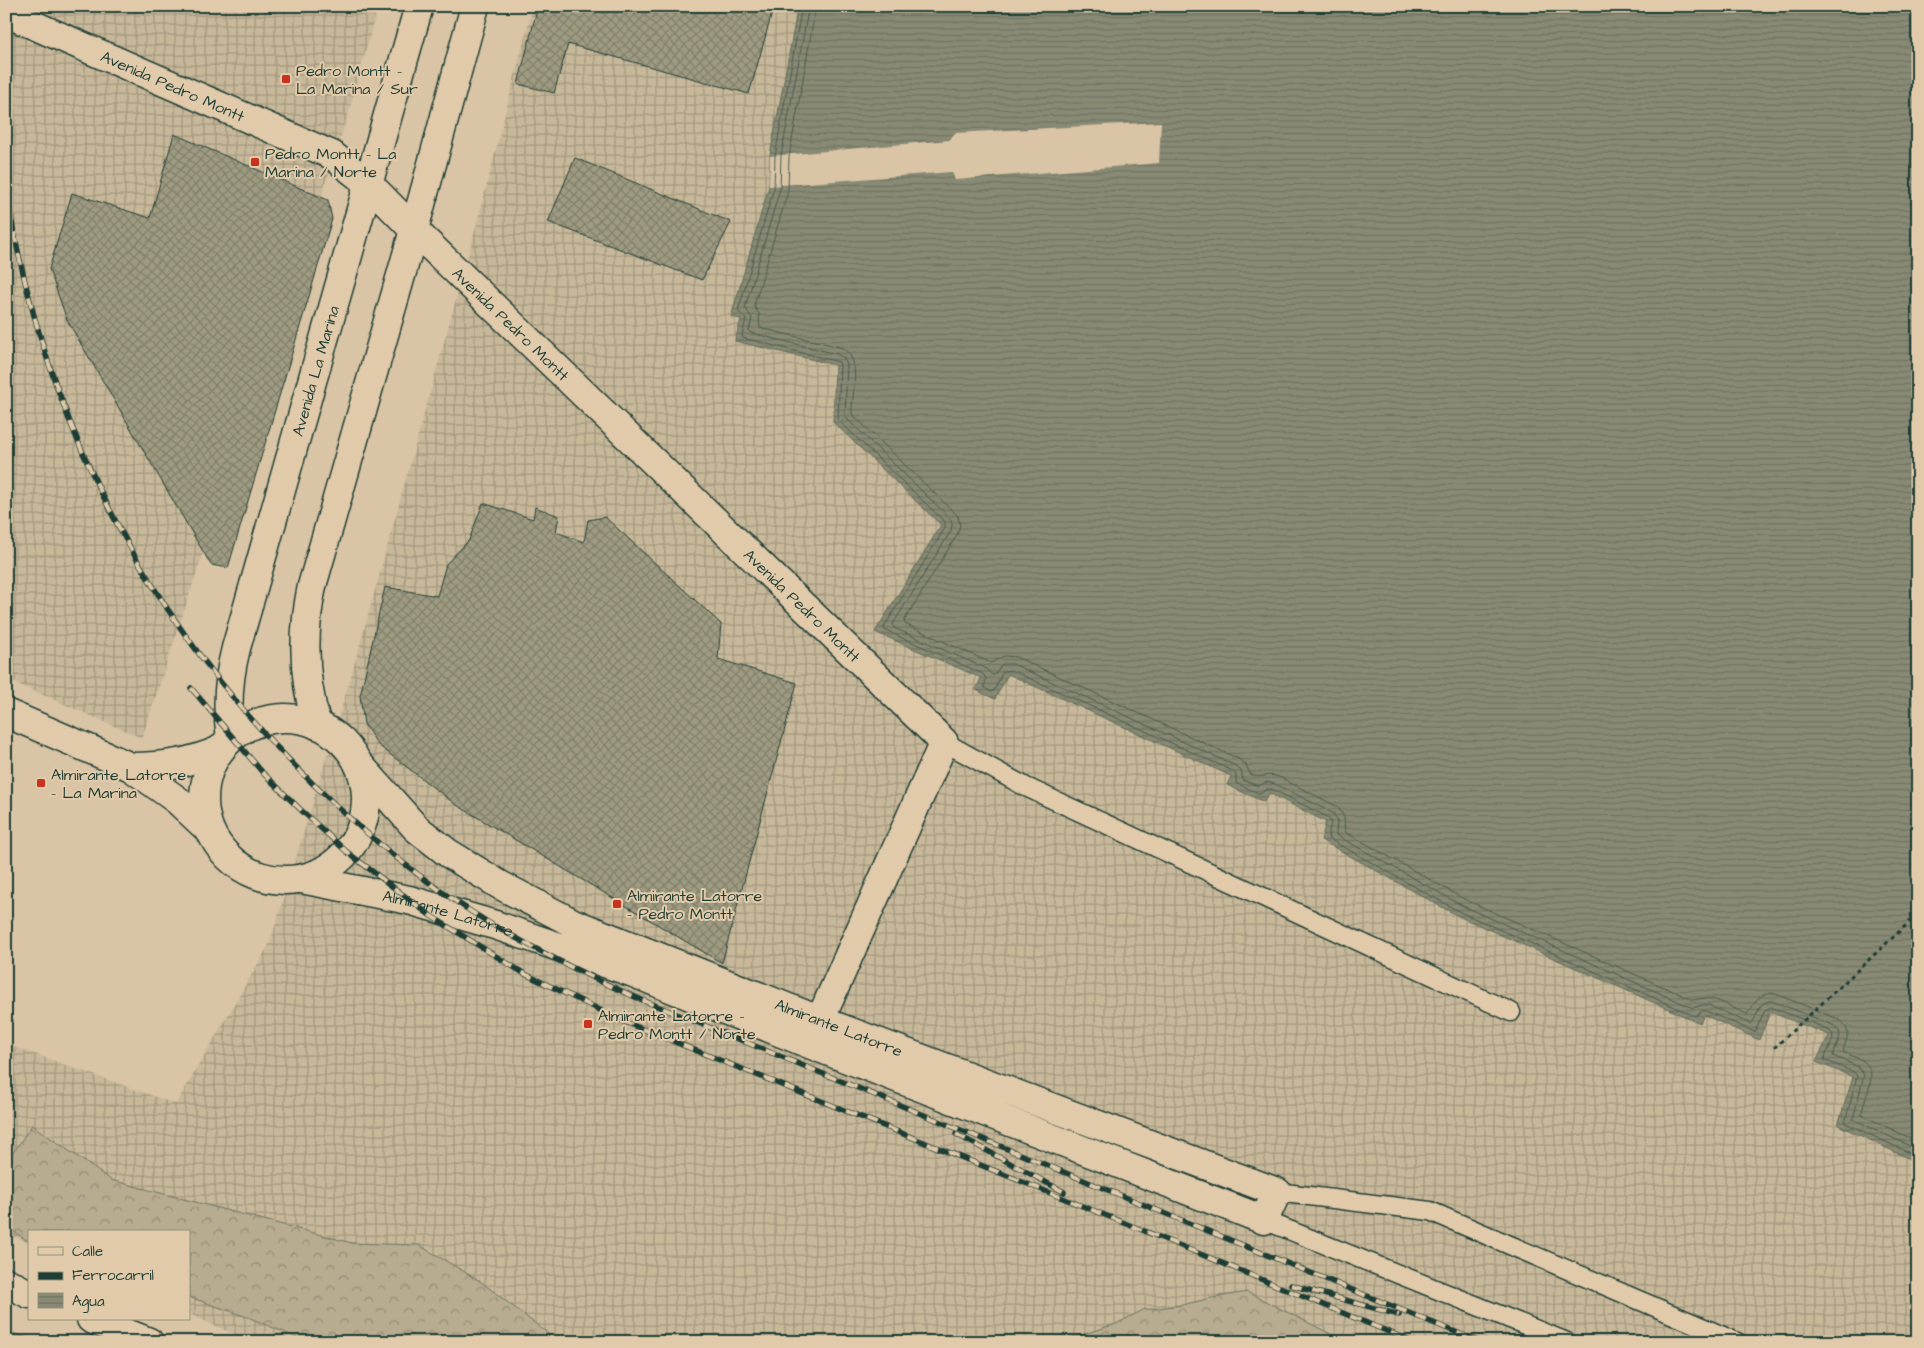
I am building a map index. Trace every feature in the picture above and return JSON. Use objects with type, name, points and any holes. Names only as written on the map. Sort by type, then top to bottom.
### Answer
[{"type":"street","name":"Avenida La Marina","points":[[226,744],[230,669],[420,6]]},
{"type":"street","points":[[317,725],[307,686],[305,656],[307,606],[414,230],[475,6]]},
{"type":"street","name":"Avenida Pedro Montt","points":[[6,13],[332,155],[369,184],[414,230],[944,742]]},
{"type":"street","name":"Almirante Latorre","points":[[6,713],[131,767],[176,800],[209,830]]},
{"type":"street","name":"Almirante Latorre","points":[[131,767],[179,764],[200,758],[226,744],[254,724],[269,720],[285,718],[302,720],[317,725],[341,740],[358,763],[416,828],[448,853],[500,885],[573,923],[814,1032],[1264,1220]]},
{"type":"street","points":[[814,1032],[944,742]]},
{"type":"street","name":"Almirante Latorre","points":[[226,744],[210,768],[204,788],[204,810],[209,830],[219,847],[231,861],[247,871],[264,878],[282,881],[301,880],[409,900],[495,925],[814,1032],[1276,1192]]},
{"type":"street","name":"Almirante Latorre","points":[[301,880],[320,873],[337,862],[357,837],[364,818],[366,796],[358,763]]},
{"type":"street","points":[[1264,1220],[1276,1192]]},
{"type":"street","points":[[6,1282],[28,1293]]},
{"type":"street","points":[[94,1320],[149,1342]]},
{"type":"lane","points":[[944,742],[1026,787],[1511,1012]]},
{"type":"lane","points":[[1276,1192],[1430,1211],[1737,1342]]},
{"type":"lane","points":[[1264,1220],[1568,1342]]},
{"type":"path","points":[[1774,1048],[1918,914]]},
{"type":"shaded area","points":[[6,6],[378,6],[348,115],[142,738],[6,679]]},
{"type":"shaded area","points":[[533,6],[798,6],[770,155],[769,186],[731,316],[741,319],[735,341],[835,365],[833,422],[941,525],[876,632],[981,679],[995,699],[1008,674],[1232,776],[1228,785],[1264,802],[1269,793],[1699,1023],[1704,1015],[1758,1040],[1769,1012],[1830,1035],[1853,1077],[1838,1125],[1918,1163],[1918,1342],[251,1342],[190,1314],[190,1230],[28,1230],[28,1243],[6,1233],[6,1044],[176,1104],[270,943],[352,673],[473,238]]},
{"type":"green space","points":[[32,1125],[111,1180],[352,1243],[419,1245],[480,1281],[559,1342],[307,1342],[250,1318],[190,1297],[190,1230],[28,1230],[28,1241],[26,1240],[6,1226],[6,1163]]},
{"type":"green space","points":[[1247,1292],[1347,1342],[1001,1342],[1068,1339],[1116,1324],[1143,1310],[1182,1305]]},
{"type":"green space","points":[[6,1331],[41,1342],[6,1342]]},
{"type":"water","points":[[798,6],[1918,6],[1918,1163],[1838,1125],[1853,1077],[1816,1062],[1829,1035],[1770,1012],[1759,1040],[1704,1015],[1700,1023],[1458,916],[1321,840],[1326,822],[1269,793],[1264,802],[1227,785],[1231,776],[1008,674],[995,699],[976,690],[981,678],[875,632],[941,525],[833,422],[835,365],[735,341],[741,319],[731,317],[769,186],[770,155]]},
{"type":"pier","points":[[1161,122],[1159,163],[955,180],[952,172],[769,186],[770,156],[949,140],[955,133]]},
{"type":"building","points":[[538,6],[774,6],[749,94],[568,44],[554,93],[518,84]]},
{"type":"building","points":[[174,134],[328,200],[332,219],[228,568],[211,565],[67,320],[49,269],[72,193],[150,218]]},
{"type":"building","points":[[575,158],[731,222],[702,280],[548,222]]},
{"type":"building","points":[[483,503],[533,519],[535,507],[559,516],[556,532],[584,542],[588,520],[605,517],[721,624],[718,659],[797,683],[722,963],[455,804],[378,745],[364,724],[360,696],[385,587],[437,596],[446,564],[469,540]]},
{"type":"railway","points":[[6,189],[24,279],[50,366],[81,449],[120,529],[165,606],[218,678],[276,747],[342,811],[414,871],[452,899],[526,944],[635,997],[1480,1342]]},
{"type":"railway","points":[[191,688],[263,773],[347,852],[431,916],[525,974],[625,1022],[1152,1234]]},
{"type":"railway","points":[[956,1134],[1064,1192]]},
{"type":"railway","points":[[1147,1232],[1413,1342]]},
{"type":"railway","points":[[1291,1285],[1399,1315]]},
{"type":"place","name":"Pedro Montt - La Marina / Sur","points":[[286,79]]},
{"type":"place","name":"Pedro Montt - La Marina / Norte","points":[[255,162]]},
{"type":"place","name":"Almirante Latorre - La Marina","points":[[41,783]]},
{"type":"place","name":"Almirante Latorre - Pedro Montt","points":[[617,904]]},
{"type":"place","name":"Almirante Latorre - Pedro Montt / Norte","points":[[588,1024]]}]
